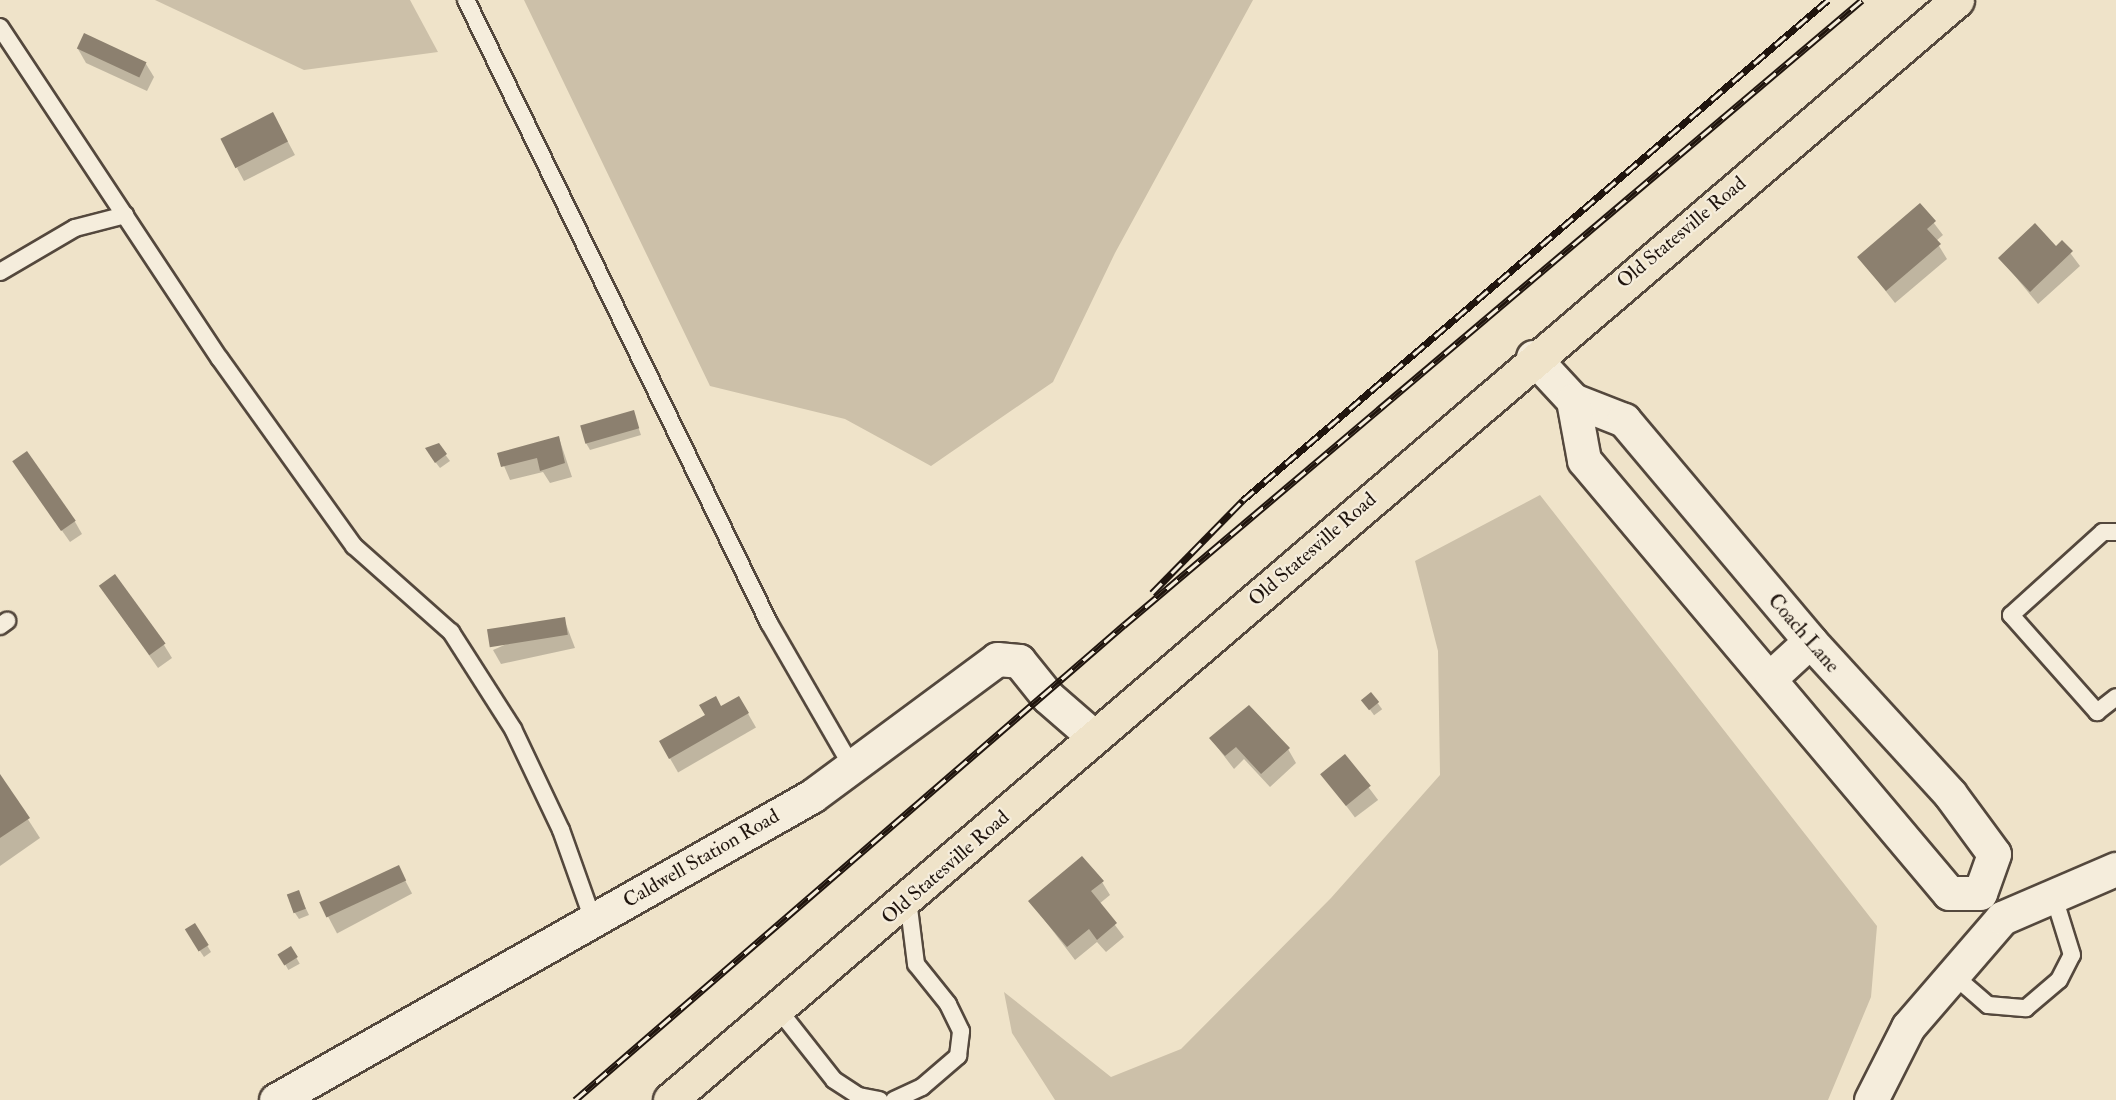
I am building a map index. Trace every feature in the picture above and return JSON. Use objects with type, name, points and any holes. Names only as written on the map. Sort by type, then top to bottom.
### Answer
[{"type":"main road","name":"Old Statesville Road","points":[[670,1100],[908,900],[1533,357],[1957,0]]},
{"type":"street","name":"Coach Lane","points":[[1533,357],[1573,400],[1624,420],[1810,641],[1950,794],[1994,854],[1980,893]]},
{"type":"street","points":[[1573,400],[1584,460],[1771,677],[1949,893],[1980,893],[2002,918]]},
{"type":"street","points":[[1771,677],[1810,641]]},
{"type":"street","name":"Caldwell Station Road","points":[[276,1100],[812,796],[1007,656],[1019,661],[1048,697],[1094,737]]},
{"type":"street","points":[[1870,1100],[1908,1027],[1952,973],[2002,918],[2053,894],[2116,869]]},
{"type":"lane","points":[[466,0],[769,623],[852,766]]},
{"type":"lane","points":[[0,27],[125,215],[354,546],[451,632],[513,729],[561,830],[593,920]]},
{"type":"lane","points":[[0,272],[75,228],[125,215]]},
{"type":"lane","points":[[2116,532],[2103,532],[2010,615],[2097,712],[2116,697]]},
{"type":"lane","points":[[1952,973],[1988,1005],[2026,1008],[2059,980],[2073,955],[2053,894]]},
{"type":"lane","points":[[894,1100],[922,1087],[958,1056],[961,1031],[948,1004],[916,964],[908,900]]},
{"type":"lane","points":[[778,1009],[834,1080],[859,1096],[880,1100]]},
{"type":"shaded area","points":[[155,0],[410,0],[438,52],[304,70]]},
{"type":"shaded area","points":[[524,0],[1253,0],[1115,253],[1053,382],[931,466],[845,419],[710,386]]},
{"type":"shaded area","points":[[1540,495],[1877,926],[1871,997],[1828,1100],[1055,1100],[1012,1033],[1004,992],[1111,1077],[1181,1049],[1331,898],[1440,775],[1438,651],[1415,561]]},
{"type":"building","points":[[84,33],[147,62],[139,78],[77,48]]},
{"type":"building","points":[[273,112],[288,141],[235,168],[220,139]]},
{"type":"building","points":[[1920,203],[1936,221],[1927,229],[1941,244],[1886,291],[1857,257]]},
{"type":"building","points":[[2035,223],[2056,246],[2062,240],[2073,251],[2030,292],[1998,258]]},
{"type":"building","points":[[634,410],[639,428],[585,444],[580,425]]},
{"type":"building","points":[[559,436],[565,463],[540,471],[537,458],[501,467],[497,453]]},
{"type":"building","points":[[439,443],[447,454],[435,463],[425,448]]},
{"type":"building","points":[[27,451],[76,521],[61,531],[12,461]]},
{"type":"building","points":[[115,574],[166,644],[149,655],[99,586]]},
{"type":"building","points":[[565,617],[568,635],[490,647],[487,629]]},
{"type":"building","points":[[1371,692],[1379,702],[1369,710],[1361,700]]},
{"type":"building","points":[[716,696],[721,706],[739,696],[749,713],[669,759],[659,741],[705,715],[699,705]]},
{"type":"building","points":[[1249,705],[1290,748],[1261,774],[1236,747],[1225,756],[1209,738]]},
{"type":"building","points":[[1345,754],[1371,786],[1346,806],[1320,774]]},
{"type":"building","points":[[0,774],[30,818],[0,838]]},
{"type":"building","points":[[1082,856],[1104,881],[1091,891],[1117,923],[1097,940],[1089,929],[1067,947],[1028,901]]},
{"type":"building","points":[[399,865],[406,880],[326,918],[319,902]]},
{"type":"building","points":[[299,890],[306,909],[294,913],[287,894]]},
{"type":"building","points":[[195,923],[209,945],[199,951],[185,929]]},
{"type":"building","points":[[291,946],[298,957],[284,966],[277,954]]},
{"type":"railway","points":[[1152,593],[1243,500],[1828,0]]},
{"type":"railway","points":[[575,1100],[1124,625],[1862,0]]}]
